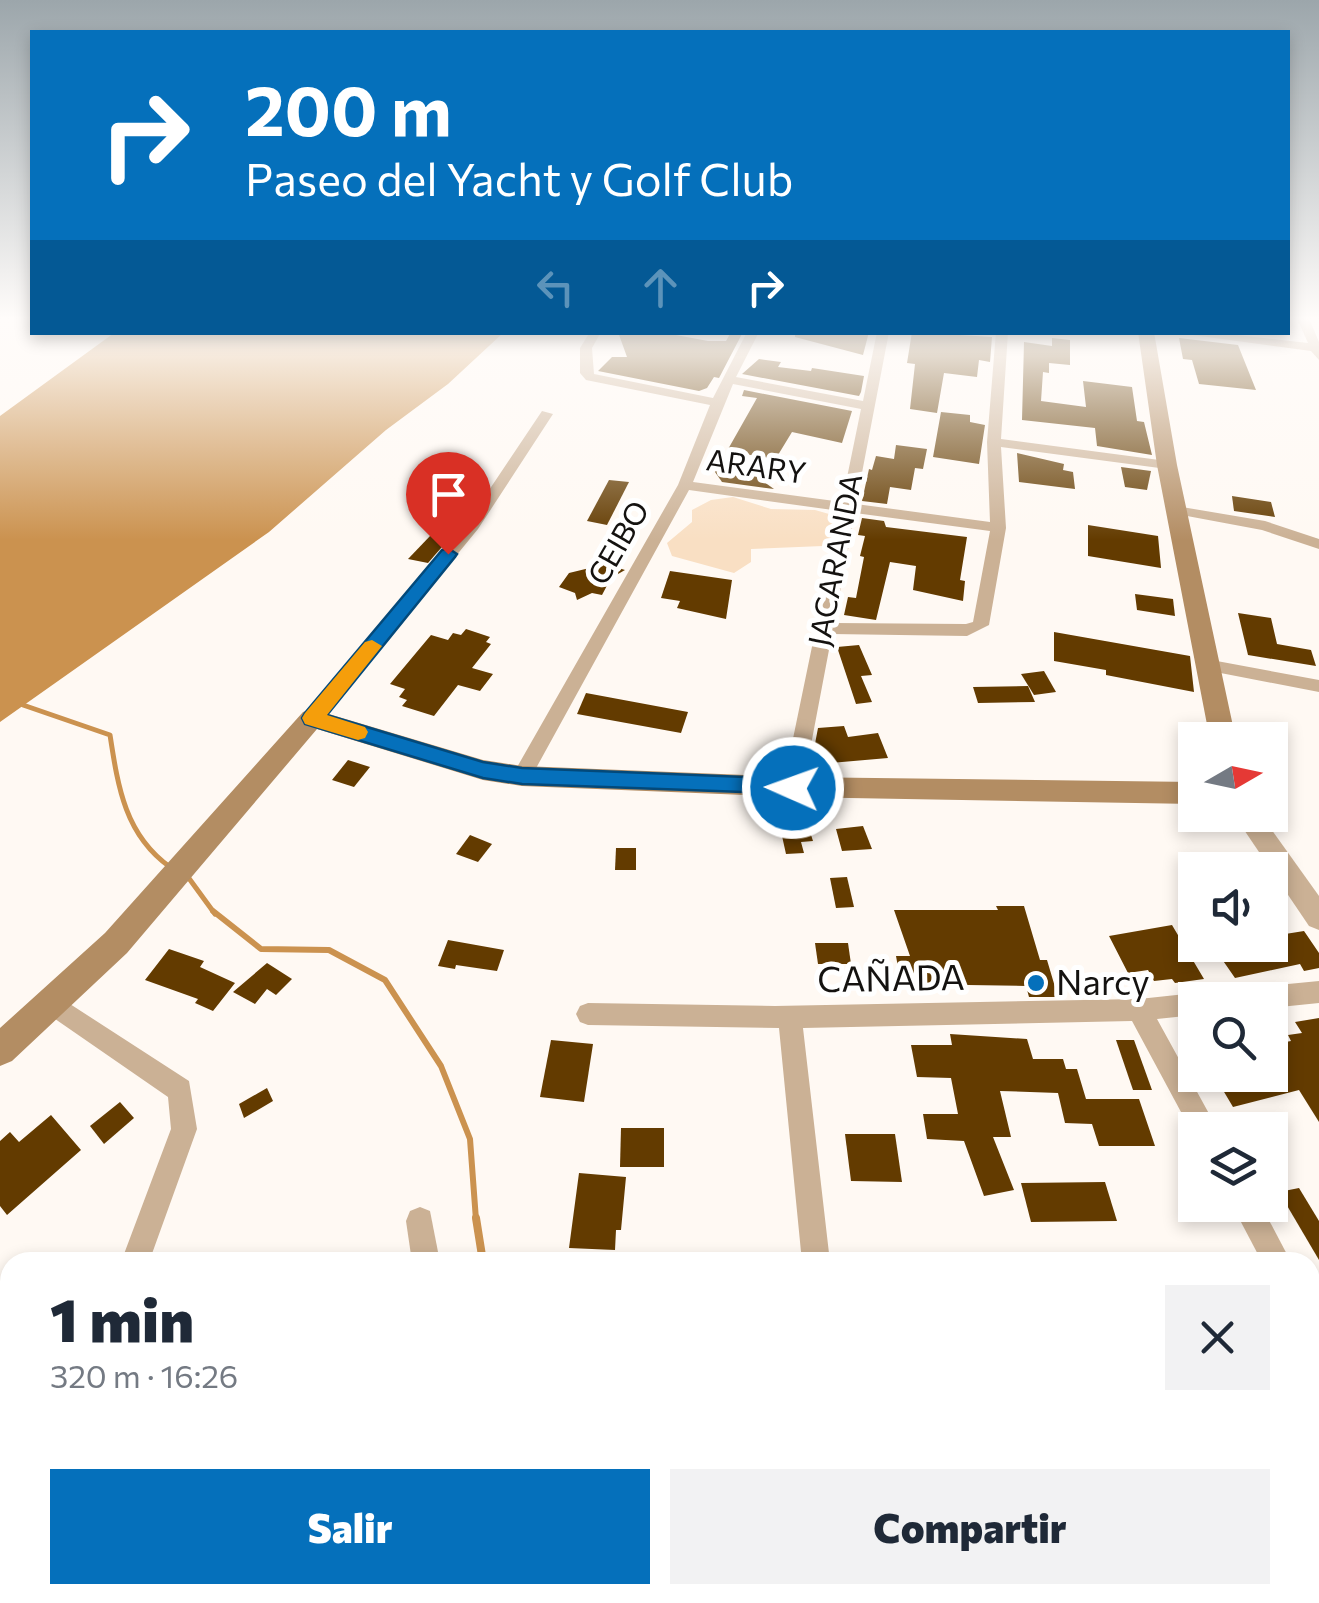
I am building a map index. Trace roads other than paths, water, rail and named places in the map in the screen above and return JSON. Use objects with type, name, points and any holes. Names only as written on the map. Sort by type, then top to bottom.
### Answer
[{"type":"main road","points":[[1155,391],[1219,722]]},
{"type":"main road","points":[[0,1050],[116,944],[312,718],[483,770],[522,776],[793,788],[1178,793]]},
{"type":"street","points":[[650,391],[717,402]]},
{"type":"street","name":"CEIBO","points":[[522,776],[685,485],[724,391]]},
{"type":"street","points":[[787,391],[867,406]]},
{"type":"street","name":"JACARANDA","points":[[793,788],[870,391]]},
{"type":"street","points":[[823,628],[967,630],[982,625],[998,528],[994,442],[998,391]]},
{"type":"street","points":[[312,718],[472,526],[548,414]]},
{"type":"street","points":[[994,442],[1167,465]]},
{"type":"street","name":"ARARY","points":[[685,485],[998,528]]},
{"type":"street","points":[[1176,510],[1265,526],[1319,544]]},
{"type":"street","points":[[1206,665],[1319,686]]},
{"type":"street","points":[[1259,832],[1319,918]]},
{"type":"street","points":[[1288,995],[1319,992]]},
{"type":"street","points":[[53,1004],[180,1090],[184,1129],[139,1252]]},
{"type":"street","name":"CAÑADA","points":[[588,1014],[790,1016],[1139,1010],[1178,1006]]},
{"type":"street","points":[[1139,1010],[1195,1112]]},
{"type":"street","points":[[790,1016],[815,1252]]},
{"type":"street","points":[[420,1222],[424,1252]]},
{"type":"street","points":[[1256,1222],[1272,1252]]},
{"type":"waterway","points":[[23,705],[110,735],[116,773],[133,825],[170,867]]},
{"type":"waterway","points":[[188,877],[215,914]]},
{"type":"waterway","points":[[213,911],[261,949],[329,950],[385,980],[441,1066],[470,1139],[476,1220]]},
{"type":"waterway","points":[[476,1218],[481,1252]]},
{"type":"place","name":"Narcy","points":[[1036,983]]}]
